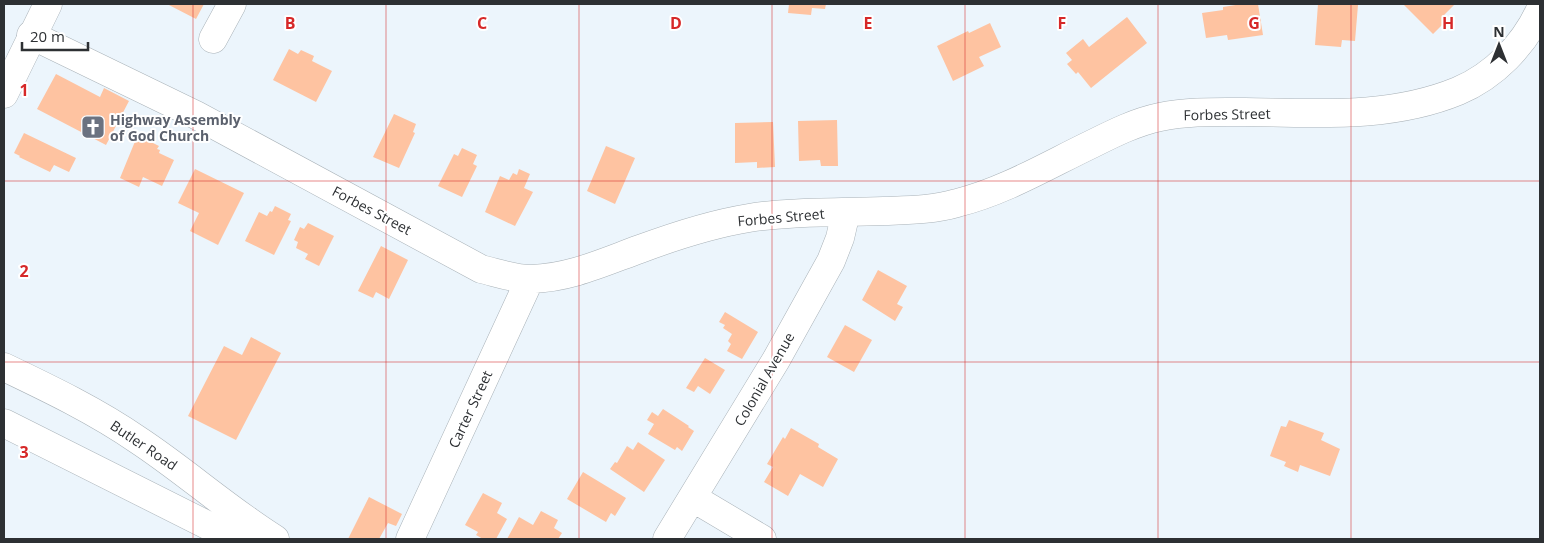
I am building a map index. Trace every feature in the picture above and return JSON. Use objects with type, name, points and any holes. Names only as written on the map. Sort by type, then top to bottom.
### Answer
[{"type":"street","points":[[4,94],[31,35],[48,4]]},
{"type":"street","points":[[213,39],[232,4]]},
{"type":"street","name":"Forbes Street","points":[[31,35],[196,115],[481,269],[512,278],[530,279],[560,277],[696,231],[750,218],[795,214],[925,209],[957,204],[995,191],[1127,127],[1159,117],[1192,112],[1351,113],[1392,109],[1424,103],[1473,84],[1503,62],[1523,40],[1540,10]]},
{"type":"street","name":"Colonial Avenue","points":[[667,539],[776,360],[831,261],[840,238],[846,212]]},
{"type":"street","name":"Carter Street","points":[[410,539],[530,279]]},
{"type":"street","name":"Butler Road","points":[[4,366],[85,407],[114,424],[181,470],[258,529],[275,539]]},
{"type":"street","points":[[4,423],[235,539]]},
{"type":"street","points":[[693,498],[762,539]]},
{"type":"building","points":[[167,4],[204,4],[196,19]]},
{"type":"building","points":[[789,4],[826,4],[825,9],[812,8],[811,15],[788,13]]},
{"type":"building","points":[[1258,4],[1263,35],[1228,40],[1227,35],[1206,38],[1202,13],[1223,10],[1223,7]]},
{"type":"building","points":[[1318,4],[1358,5],[1355,41],[1342,40],[1341,47],[1315,45]]},
{"type":"building","points":[[1403,4],[1454,5],[1443,16],[1447,20],[1433,34]]},
{"type":"building","points":[[1127,17],[1147,43],[1091,88],[1078,72],[1076,74],[1067,64],[1072,60],[1066,53],[1083,39],[1089,47]]},
{"type":"building","points":[[990,23],[1001,47],[979,57],[984,66],[953,81],[937,46]]},
{"type":"building","points":[[289,49],[298,54],[301,50],[314,56],[312,61],[332,71],[316,102],[273,80]]},
{"type":"building","name":"Highway Assembly of God Church","points":[[56,74],[100,97],[104,88],[129,101],[106,145],[37,109]]},
{"type":"building","points":[[394,114],[416,124],[413,132],[415,133],[399,168],[373,157]]},
{"type":"building","points":[[837,120],[838,166],[821,166],[820,160],[799,161],[798,121]]},
{"type":"building","points":[[773,122],[775,167],[757,168],[757,162],[735,163],[735,123]]},
{"type":"building","points":[[24,133],[76,158],[69,172],[54,165],[50,172],[14,153]]},
{"type":"building","points":[[139,136],[159,146],[157,149],[160,150],[159,153],[174,160],[162,186],[143,177],[139,187],[120,178]]},
{"type":"building","points":[[606,146],[635,158],[615,204],[587,191]]},
{"type":"building","points":[[462,148],[477,155],[473,164],[477,166],[462,197],[438,186],[454,154],[458,156]]},
{"type":"building","points":[[195,169],[244,193],[218,245],[190,231],[199,213],[178,203]]},
{"type":"building","points":[[519,169],[530,174],[524,188],[533,192],[515,226],[485,212],[500,176],[509,180],[513,173],[517,175]]},
{"type":"building","points":[[275,206],[291,214],[288,220],[291,221],[274,255],[245,241],[259,212],[267,216]]},
{"type":"building","points":[[308,223],[334,236],[319,266],[305,259],[308,254],[296,248],[298,242],[294,240],[300,227],[304,229]]},
{"type":"building","points":[[381,246],[408,260],[389,299],[376,292],[373,298],[358,291]]},
{"type":"building","points":[[878,270],[907,286],[897,304],[903,307],[895,321],[862,300]]},
{"type":"building","points":[[725,312],[758,332],[742,359],[727,351],[731,344],[728,341],[732,334],[723,328],[725,325],[719,322]]},
{"type":"building","points":[[845,325],[872,340],[854,372],[827,357]]},
{"type":"building","points":[[251,337],[281,353],[236,440],[188,416],[224,346],[242,355]]},
{"type":"building","points":[[705,358],[725,370],[710,394],[698,386],[694,392],[686,388]]},
{"type":"building","points":[[663,409],[694,431],[682,451],[677,447],[675,450],[648,434],[654,424],[647,420],[652,412],[658,416]]},
{"type":"building","points":[[1289,420],[1324,433],[1321,440],[1340,449],[1330,476],[1300,465],[1298,472],[1284,466],[1286,462],[1270,456],[1281,426],[1286,427]]},
{"type":"building","points":[[791,428],[819,444],[818,447],[838,459],[823,487],[800,474],[788,496],[764,482],[773,467],[767,464],[783,437],[785,439]]},
{"type":"building","points":[[638,442],[665,460],[644,492],[610,469],[615,462],[617,463],[627,446],[633,450]]},
{"type":"building","points":[[583,472],[626,498],[615,516],[611,513],[606,522],[567,499]]},
{"type":"building","points":[[483,493],[502,503],[497,513],[507,519],[496,539],[483,539],[476,535],[478,532],[465,525]]},
{"type":"building","points":[[369,497],[402,514],[396,526],[388,523],[379,539],[348,539]]},
{"type":"building","points":[[541,511],[558,520],[554,528],[562,533],[558,539],[507,539],[519,517],[533,525]]},
{"type":"place","name":"Highway Assembly of God Church","points":[[93,127]]}]
